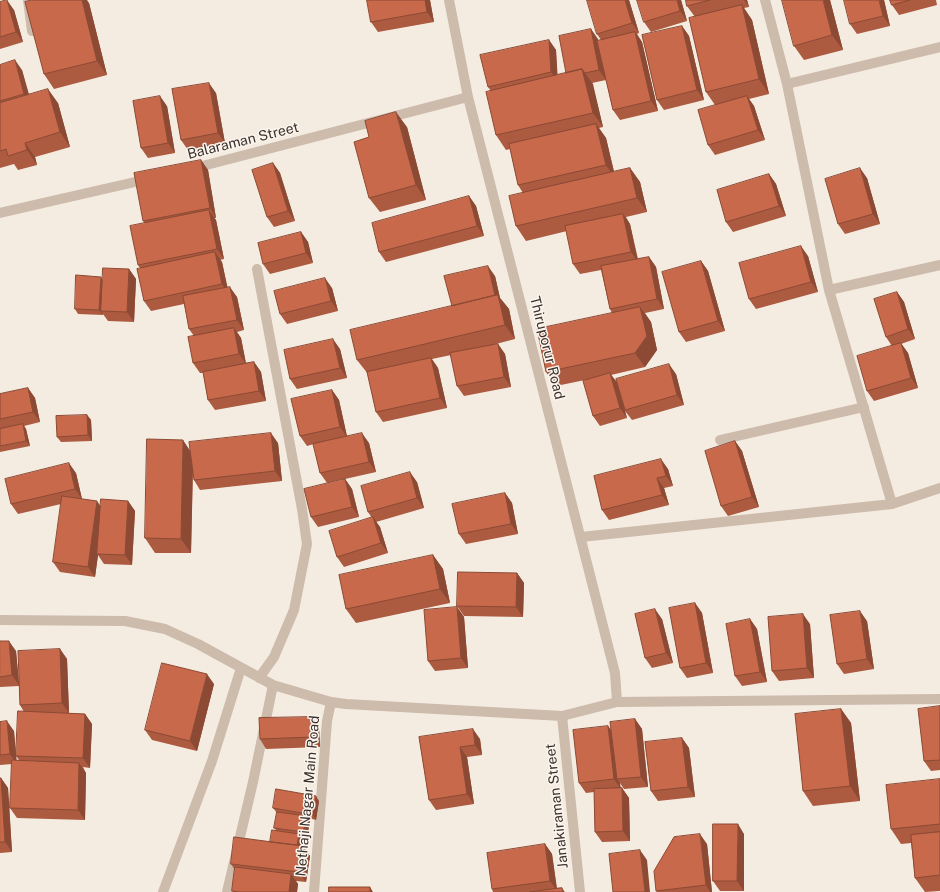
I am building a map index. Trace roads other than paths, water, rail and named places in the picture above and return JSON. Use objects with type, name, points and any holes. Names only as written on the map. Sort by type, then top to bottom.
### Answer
[{"type":"street","points":[[28,0],[32,31]]},
{"type":"street","name":"Thiruporur Road","points":[[449,0],[468,97],[615,673],[617,702]]},
{"type":"street","points":[[765,0],[787,84],[829,290],[892,504]]},
{"type":"street","points":[[787,84],[940,47]]},
{"type":"street","name":"Balaraman Street","points":[[184,170],[468,97]]},
{"type":"street","points":[[0,213],[160,176]]},
{"type":"street","points":[[829,290],[940,265]]},
{"type":"street","points":[[257,269],[302,509],[307,544],[294,610],[274,657],[259,678]]},
{"type":"street","points":[[720,440],[864,407]]},
{"type":"street","points":[[581,537],[892,504],[940,488]]},
{"type":"street","points":[[0,620],[125,621],[165,629],[198,644],[259,678],[273,684],[331,702],[354,705],[562,716],[617,702],[940,699]]},
{"type":"street","points":[[163,892],[212,761],[241,668]]},
{"type":"street","points":[[227,892],[253,782],[273,684]]},
{"type":"street","name":"Nethaji Nagar Main Road","points":[[314,892],[327,720],[331,702]]},
{"type":"street","name":"Janakiraman Street","points":[[562,716],[580,892]]}]
